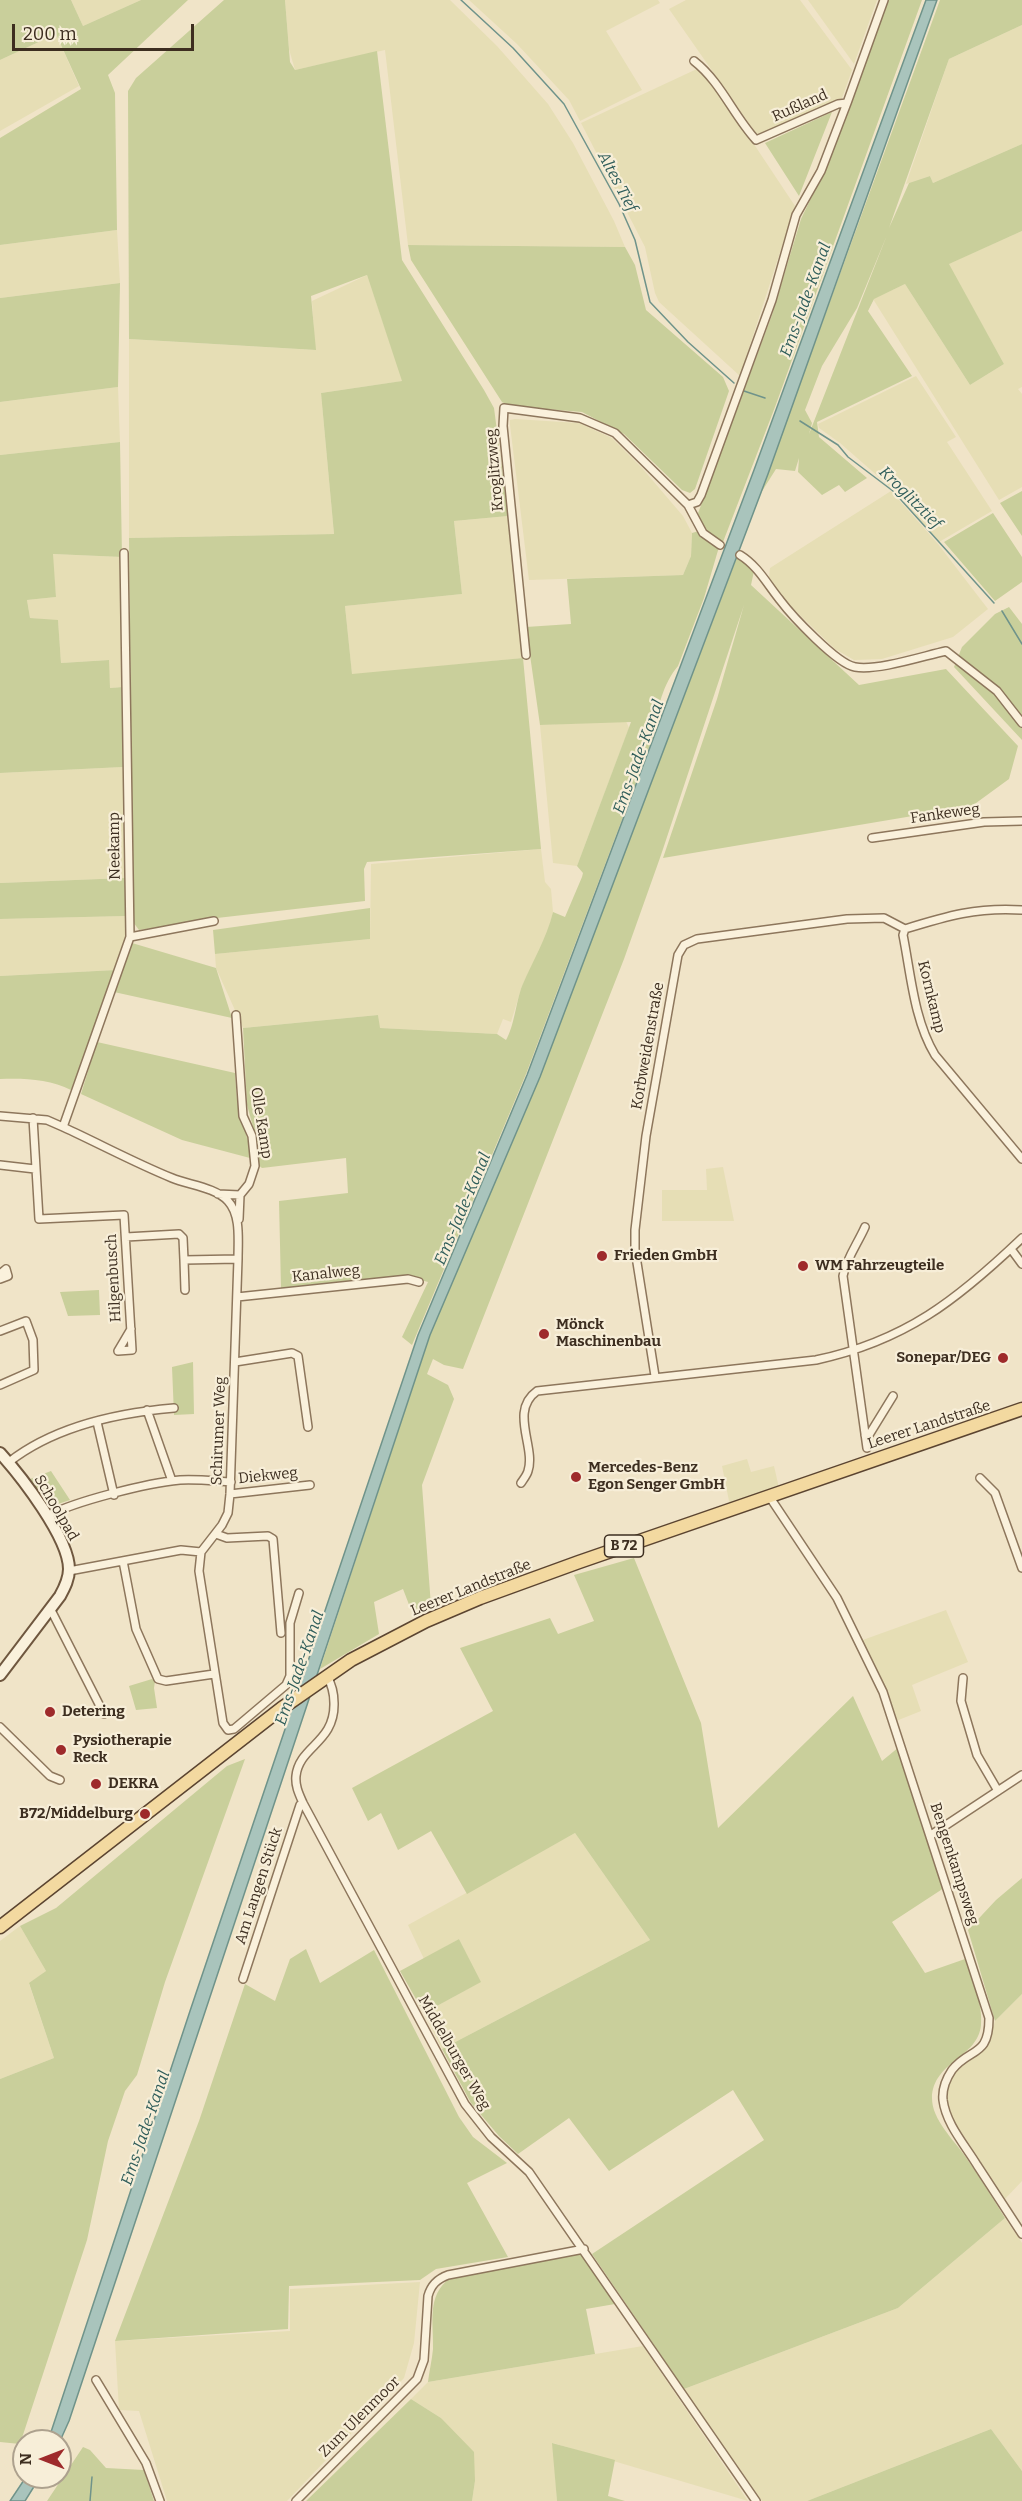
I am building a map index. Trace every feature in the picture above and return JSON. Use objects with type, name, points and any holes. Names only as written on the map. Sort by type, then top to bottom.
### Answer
[{"type":"main road","name":"Leerer Landstraße","points":[[0,1927],[282,1708],[326,1677],[426,1621],[480,1598],[1022,1409]]},
{"type":"street","name":"Rußland","points":[[694,61],[712,78],[744,127],[756,140],[838,104],[847,103],[884,0]]},
{"type":"street","points":[[688,505],[697,502],[701,495],[734,398],[765,321],[796,215],[821,171],[847,103]]},
{"type":"street","name":"Kroglitzweg","points":[[526,655],[503,426],[504,408],[580,418],[615,434],[688,505],[703,534],[720,545]]},
{"type":"street","name":"Neekamp","points":[[63,1127],[130,937],[124,553]]},
{"type":"street","points":[[740,555],[754,566],[782,603],[811,634],[847,665],[856,667],[885,664],[946,651],[997,691],[1022,723]]},
{"type":"street","name":"Fankeweg","points":[[872,838],[984,822],[1022,821]]},
{"type":"street","points":[[905,929],[967,911],[1022,910]]},
{"type":"street","name":"Korbweidenstraße","points":[[655,1376],[635,1250],[635,1230],[646,1136],[678,955],[684,945],[697,939],[821,922],[884,918],[905,929]]},
{"type":"street","points":[[130,937],[214,921]]},
{"type":"street","name":"Kornkamp","points":[[905,929],[903,935],[916,1000],[928,1044],[1022,1159]]},
{"type":"street","name":"Olle Kamp","points":[[236,1015],[243,1116],[252,1136],[255,1166],[249,1184],[240,1195],[238,1231]]},
{"type":"street","points":[[0,1116],[33,1118],[63,1127],[173,1179],[218,1194],[240,1195]]},
{"type":"street","name":"Hilgenbusch","points":[[33,1118],[39,1219],[124,1215],[130,1329]]},
{"type":"street","points":[[0,1165],[35,1169]]},
{"type":"street","name":"Schirumer Weg","points":[[201,1552],[228,1513],[231,1482],[238,1231],[228,1201],[218,1194]]},
{"type":"street","points":[[865,1227],[856,1250],[845,1267],[843,1276],[867,1448]]},
{"type":"street","points":[[126,1237],[179,1234],[183,1238],[185,1290]]},
{"type":"street","points":[[521,1483],[529,1470],[524,1414],[526,1402],[537,1391],[655,1376],[816,1360],[853,1352],[881,1342],[928,1317],[963,1292],[1022,1238]]},
{"type":"street","points":[[1011,1249],[1022,1264]]},
{"type":"street","points":[[184,1260],[238,1259]]},
{"type":"street","name":"Kanalweg","points":[[237,1297],[408,1279],[419,1282]]},
{"type":"street","points":[[0,1331],[26,1321],[33,1340],[34,1371],[0,1385]]},
{"type":"street","points":[[235,1362],[292,1353],[298,1356],[308,1427]]},
{"type":"street","points":[[865,1435],[869,1435],[893,1396]]},
{"type":"street","points":[[9,1462],[26,1449],[54,1434],[147,1410],[174,1408]]},
{"type":"street","points":[[147,1410],[172,1481]]},
{"type":"street","points":[[97,1422],[114,1494]]},
{"type":"street","name":"Schoolpad","points":[[0,1453],[9,1462],[47,1516],[65,1551],[69,1571],[66,1585],[51,1610],[0,1675]]},
{"type":"street","points":[[980,1478],[995,1492],[1022,1568]]},
{"type":"street","points":[[47,1516],[66,1507],[172,1481],[194,1479],[231,1482]]},
{"type":"street","name":"Diekweg","points":[[230,1494],[309,1485]]},
{"type":"street","name":"Bengenkampsweg","points":[[769,1496],[821,1572],[871,1667],[893,1719],[989,2018],[989,2031],[985,2042],[974,2055],[958,2064],[951,2072],[944,2084],[943,2100],[951,2124],[1022,2234]]},
{"type":"street","points":[[216,1533],[227,1538],[268,1536],[273,1539],[281,1633]]},
{"type":"street","points":[[69,1571],[181,1550],[201,1552],[199,1571],[214,1674],[224,1726],[228,1730],[234,1729],[286,1685],[290,1676],[290,1623],[299,1593]]},
{"type":"street","points":[[123,1561],[136,1629],[158,1679],[166,1681],[214,1674]]},
{"type":"street","points":[[51,1610],[104,1714]]},
{"type":"street","name":"Middelburger Weg","points":[[326,1677],[333,1688],[334,1716],[328,1732],[304,1756],[297,1769],[296,1783],[303,1803],[465,2104],[491,2137],[529,2172],[756,2501]]},
{"type":"street","points":[[963,1678],[961,1701],[974,1745],[981,1763],[998,1791]]},
{"type":"street","points":[[0,1727],[50,1776],[60,1780]]},
{"type":"street","points":[[931,1835],[1022,1775]]},
{"type":"street","name":"Am Langen Stück","points":[[243,1979],[300,1805],[303,1803]]},
{"type":"street","name":"Zum Ulenmoor","points":[[296,2501],[417,2379],[424,2360],[428,2296],[438,2279],[448,2275],[584,2249]]},
{"type":"street","points":[[96,2380],[146,2463],[160,2501]]},
{"type":"shaded area","points":[[71,0],[141,0],[83,26]]},
{"type":"shaded area","points":[[285,0],[450,0],[497,46],[548,104],[573,143],[625,247],[408,245],[385,50],[295,70],[289,49]]},
{"type":"shaded area","points":[[469,0],[658,0],[660,3],[606,31],[642,90],[580,121],[569,100],[517,44]]},
{"type":"shaded area","points":[[686,0],[800,0],[852,70],[842,98],[757,135],[669,9]]},
{"type":"shaded area","points":[[808,0],[877,0],[854,64]]},
{"type":"shaded area","points":[[1022,25],[1022,144],[933,183],[930,176],[906,184],[949,59]]},
{"type":"shaded area","points":[[56,34],[79,86],[0,131],[0,60]]},
{"type":"shaded area","points":[[699,68],[708,75],[795,206],[740,376],[659,302],[645,247],[581,123]]},
{"type":"shaded area","points":[[117,230],[120,283],[0,298],[0,245]]},
{"type":"shaded area","points":[[1022,231],[1022,387],[1018,389],[1022,394],[1022,487],[999,500],[873,299],[905,284],[970,385],[1004,364],[948,264]]},
{"type":"shaded area","points":[[367,275],[403,381],[321,393],[334,534],[129,538],[129,339],[315,350],[312,301]]},
{"type":"shaded area","points":[[916,376],[956,437],[947,442],[992,511],[939,542],[896,492],[840,443],[819,428],[818,424]]},
{"type":"shaded area","points":[[118,387],[120,442],[0,455],[0,402]]},
{"type":"shaded area","points":[[510,420],[579,423],[612,438],[642,468],[683,516],[692,533],[691,556],[683,575],[529,580],[510,425]]},
{"type":"shaded area","points":[[891,491],[938,544],[988,609],[953,637],[882,659],[854,660],[835,649],[784,600],[769,577],[770,568]]},
{"type":"shaded area","points":[[508,516],[523,658],[352,675],[345,606],[462,594],[454,521]]},
{"type":"shaded area","points":[[52,554],[122,557],[123,687],[110,688],[108,660],[61,663],[58,621],[30,618],[27,600],[56,597]]},
{"type":"shaded area","points":[[626,721],[629,728],[577,866],[553,863],[540,725]]},
{"type":"shaded area","points":[[123,767],[125,878],[0,883],[0,773]]},
{"type":"shaded area","points":[[541,849],[545,882],[551,889],[553,912],[547,936],[522,986],[511,1022],[503,1019],[497,1034],[379,1028],[378,1015],[243,1028],[216,968],[215,954],[370,939],[371,864]]},
{"type":"shaded area","points":[[126,916],[126,937],[116,970],[0,976],[0,919]]},
{"type":"shaded area","points":[[723,1167],[734,1221],[662,1221],[662,1190],[707,1190],[706,1169]]},
{"type":"shaded area","points":[[747,1459],[751,1472],[774,1466],[779,1488],[730,1506],[722,1466]]},
{"type":"shaded area","points":[[946,1610],[968,1662],[912,1685],[921,1711],[896,1721],[886,1692],[860,1641]]},
{"type":"shaded area","points":[[575,1833],[650,1940],[442,2049],[424,2013],[480,1982],[459,1939],[424,1959],[408,1925]]},
{"type":"shaded area","points":[[20,1926],[46,1971],[29,1984],[54,2058],[0,2079],[0,1941]]},
{"type":"shaded area","points":[[1022,1994],[1022,2181],[1005,2199],[954,2121],[946,2100],[948,2086],[954,2074],[988,2044],[995,2021]]},
{"type":"shaded area","points":[[1005,2218],[1022,2243],[1022,2471],[991,2429],[807,2501],[762,2501],[684,2389],[898,2308]]},
{"type":"shaded area","points":[[420,2282],[414,2343],[404,2378],[287,2501],[167,2501],[139,2411],[119,2410],[115,2341],[290,2331],[290,2289]]},
{"type":"shaded area","points":[[643,2346],[748,2501],[553,2443],[557,2501],[472,2501],[475,2481],[441,2418],[411,2399],[428,2382]]},
{"type":"green space","points":[[0,0],[71,0],[83,26],[141,0],[188,0],[108,75],[115,93],[117,230],[0,245],[0,138],[81,89],[56,34],[0,60]]},
{"type":"green space","points":[[224,0],[285,0],[290,62],[295,70],[377,51],[402,260],[494,408],[508,516],[454,521],[462,594],[345,606],[352,674],[523,658],[541,849],[367,862],[364,869],[365,901],[217,918],[139,930],[133,922],[129,538],[334,534],[321,393],[402,381],[367,275],[311,296],[316,350],[129,339],[128,91],[136,78]]},
{"type":"green space","points":[[886,0],[922,0],[775,407],[723,542],[705,530],[697,516],[772,315],[801,219],[827,165]]},
{"type":"green space","points":[[940,0],[1022,0],[1022,25],[949,59],[889,228],[909,183],[930,176],[933,183],[1022,144],[1022,231],[949,264],[1004,364],[970,385],[905,284],[874,299],[868,311],[912,376],[817,422],[819,437],[867,478],[845,492],[839,485],[822,495],[798,472],[799,458],[795,471],[776,469],[759,496]],"holes":[[[887,235],[809,434],[812,423],[805,410],[822,366],[857,308]]]},
{"type":"green space","points":[[832,112],[799,196],[765,143]]},
{"type":"green space","points":[[408,245],[625,247],[635,265],[646,310],[723,377],[729,391],[695,489],[690,493],[682,490],[624,434],[582,412],[510,406],[502,402],[411,260]]},
{"type":"green space","points":[[120,283],[118,387],[0,402],[0,298]]},
{"type":"green space","points":[[120,442],[122,557],[53,554],[56,597],[27,600],[30,618],[58,620],[61,663],[109,660],[110,688],[123,687],[123,767],[0,773],[0,455]]},
{"type":"green space","points":[[1022,491],[1022,536],[1000,503]]},
{"type":"green space","points":[[993,513],[1022,557],[1022,582],[995,601],[944,542]]},
{"type":"green space","points":[[699,531],[719,547],[704,598],[678,666],[665,688],[659,706],[655,732],[526,1074],[412,1345],[402,1337],[428,1282],[406,1276],[281,1288],[279,1201],[348,1193],[346,1158],[262,1168],[257,1164],[259,1148],[247,1105],[243,1028],[378,1015],[380,1028],[497,1034],[506,1040],[522,986],[543,941],[553,912],[565,917],[582,877],[583,873],[577,866],[631,722],[540,725],[526,627],[571,624],[567,579],[683,575],[691,556],[692,533]]},
{"type":"green space","points":[[737,557],[754,571],[751,585],[859,685],[946,669],[1018,746],[1009,779],[972,806],[663,858],[717,699],[744,605],[624,959],[463,1369],[444,1365],[433,1359],[427,1374],[448,1385],[454,1399],[422,1485],[431,1606],[413,1615],[403,1589],[374,1602],[379,1634],[320,1669],[430,1334],[540,1076]]},
{"type":"green space","points":[[1009,607],[1022,624],[1022,740],[954,667],[962,647],[995,614]]},
{"type":"green space","points":[[125,878],[126,916],[0,919],[0,883]]},
{"type":"green space","points":[[370,908],[370,939],[215,954],[213,930]]},
{"type":"green space","points":[[132,943],[216,968],[232,1018],[114,992]]},
{"type":"green space","points":[[116,970],[71,1090],[36,1080],[0,1079],[0,976]]},
{"type":"green space","points":[[97,1042],[235,1073],[237,1101],[249,1145],[250,1158],[182,1140],[81,1094]]},
{"type":"green space","points":[[99,1290],[100,1315],[68,1316],[60,1292]]},
{"type":"green space","points":[[193,1362],[194,1414],[174,1415],[172,1367]]},
{"type":"green space","points":[[51,1471],[70,1500],[49,1507],[30,1479]]},
{"type":"green space","points":[[634,1558],[701,1723],[718,1828],[853,1696],[882,1761],[899,1747],[944,1888],[892,1922],[925,1973],[965,1959],[976,1991],[981,2017],[978,2036],[972,2045],[947,2067],[934,2086],[933,2106],[944,2129],[1005,2218],[898,2308],[684,2389],[592,2254],[764,2140],[733,2090],[609,2171],[569,2118],[518,2154],[471,2103],[442,2049],[650,1940],[575,1833],[467,1894],[431,1831],[398,1850],[381,1813],[368,1821],[352,1788],[493,1711],[460,1648],[550,1618],[558,1634],[594,1621],[574,1575]]},
{"type":"green space","points":[[152,1679],[155,1681],[157,1708],[136,1710],[129,1686]]},
{"type":"green space","points":[[245,1759],[165,1982],[137,2075],[125,2091],[108,2141],[87,2240],[25,2429],[12,2429],[12,2443],[0,2442],[0,2079],[54,2058],[29,1983],[46,1971],[20,1926],[56,1908],[227,1766]]},
{"type":"green space","points":[[1022,1878],[1022,1994],[995,2021],[968,1930],[996,1900]]},
{"type":"green space","points":[[459,1939],[481,1982],[424,2013],[400,1971]]},
{"type":"green space","points":[[306,1949],[320,1983],[374,1950],[459,2117],[473,2137],[507,2163],[467,2183],[508,2257],[436,2269],[420,2280],[289,2286],[288,2329],[115,2341],[199,2121],[245,1984],[275,2001],[290,1959]]},
{"type":"green space","points":[[580,2254],[585,2257],[615,2304],[586,2309],[595,2354],[428,2382],[433,2349],[434,2302],[442,2285],[450,2278]]},
{"type":"green space","points":[[411,2399],[441,2418],[474,2452],[475,2481],[472,2501],[306,2501]]},
{"type":"green space","points":[[991,2429],[1022,2471],[1022,2501],[807,2501]]},
{"type":"green space","points":[[552,2443],[615,2460],[608,2496],[625,2501],[557,2501]]},
{"type":"green space","points":[[83,2447],[90,2450],[106,2468],[144,2470],[154,2501],[47,2501],[55,2489],[72,2489],[72,2464]]},
{"type":"water","points":[[926,0],[937,0],[768,474],[540,1077],[430,1335],[69,2421],[65,2429],[52,2429],[418,1335],[527,1075],[754,470]]},
{"type":"water","points":[[18,2489],[32,2489],[25,2501],[10,2501]]},
{"type":"waterway","name":"Altes Tief","points":[[461,0],[513,48],[564,104],[619,204],[635,240],[650,302],[688,342],[734,383]]},
{"type":"waterway","name":"Altes Tief","points":[[744,391],[765,398]]},
{"type":"waterway","name":"Kroglitztief","points":[[800,421],[838,445],[848,457],[893,491],[994,603]]},
{"type":"waterway","name":"Kroglitztief","points":[[1002,611],[1022,644]]},
{"type":"waterway","points":[[90,2501],[92,2477]]},
{"type":"place","name":"Frieden GmbH","points":[[602,1256]]},
{"type":"place","name":"WM Fahrzeugteile","points":[[803,1266]]},
{"type":"place","name":"Mönck Maschinenbau","points":[[544,1334]]},
{"type":"place","name":"Sonepar/DEG","points":[[1003,1358]]},
{"type":"place","name":"Mercedes-Benz Egon Senger GmbH","points":[[576,1477]]},
{"type":"place","name":"Detering","points":[[50,1712]]},
{"type":"place","name":"Pysiotherapie Reck","points":[[61,1750]]},
{"type":"place","name":"DEKRA","points":[[96,1784]]},
{"type":"place","name":"B72/Middelburg","points":[[145,1814]]},
{"type":"water label","name":"Ems-Jade-Kanal","points":[[806,300]]},
{"type":"water label","name":"Ems-Jade-Kanal","points":[[639,757]]},
{"type":"water label","name":"Ems-Jade-Kanal","points":[[463,1209]]},
{"type":"water label","name":"Ems-Jade-Kanal","points":[[300,1668]]},
{"type":"water label","name":"Ems-Jade-Kanal","points":[[146,2128]]}]
